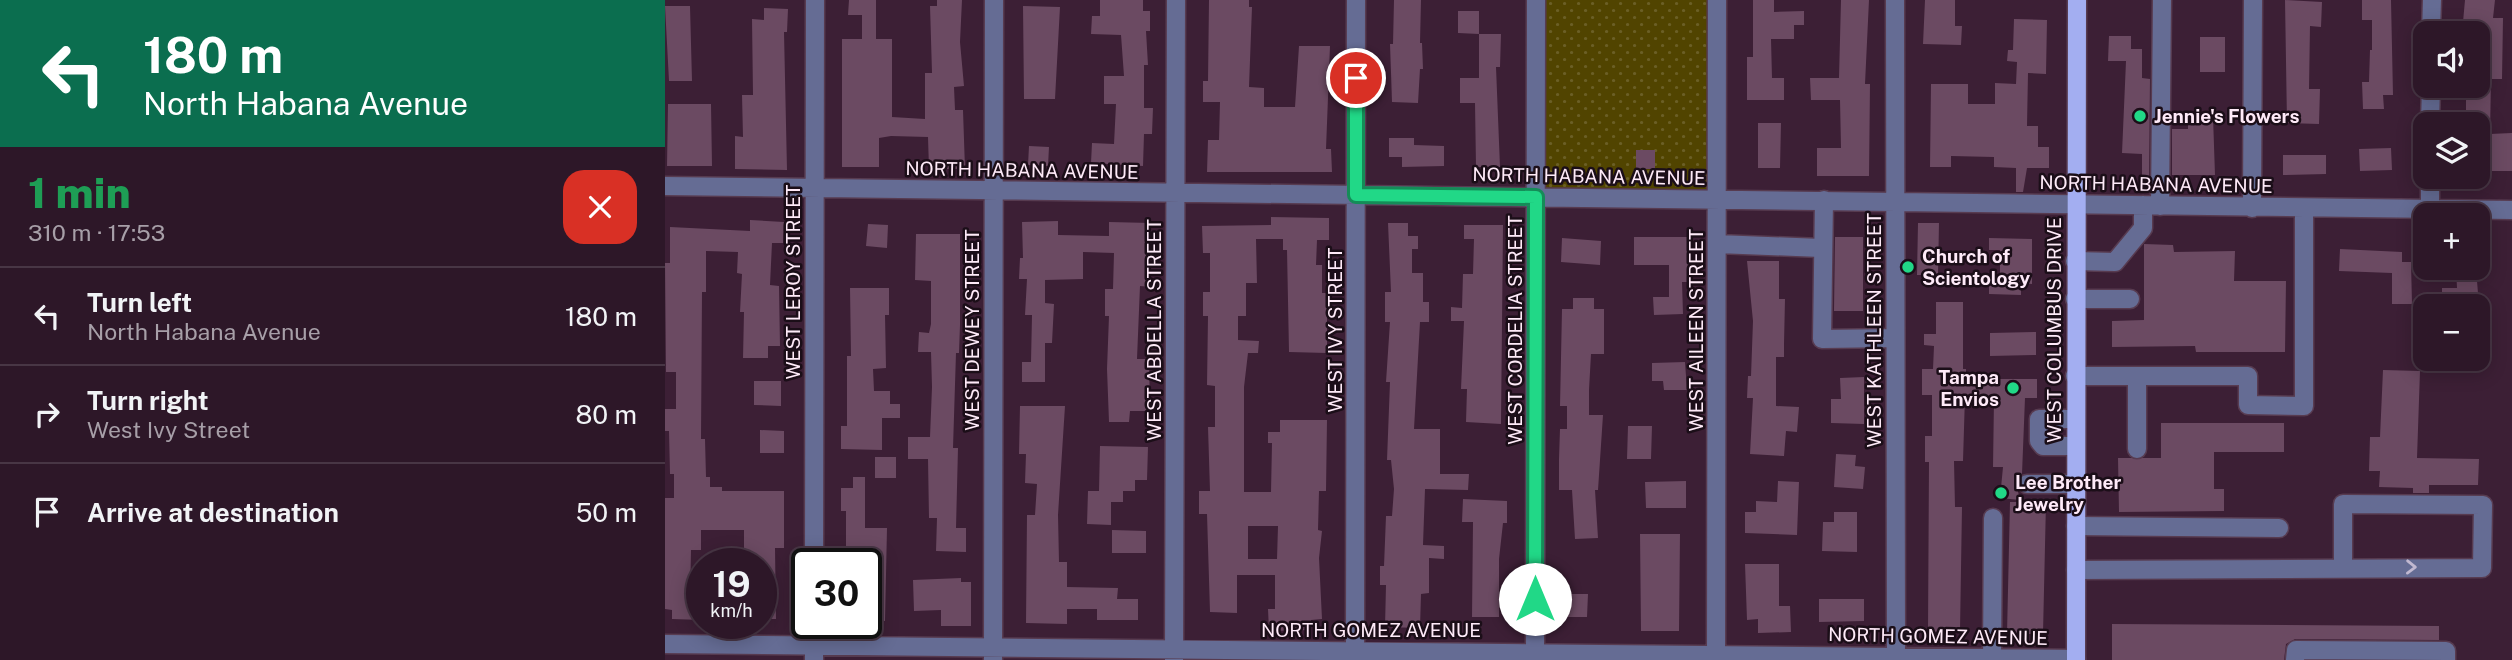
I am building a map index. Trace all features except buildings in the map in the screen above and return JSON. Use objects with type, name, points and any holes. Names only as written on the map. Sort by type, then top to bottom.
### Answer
[{"type":"main road","name":"WEST COLUMBUS DRIVE","points":[[2076,660],[2074,204],[2077,0]]},
{"type":"street","name":"WEST LEROY STREET","points":[[814,548],[815,0]]},
{"type":"street","name":"WEST DEWEY STREET","points":[[993,654],[994,0]]},
{"type":"street","name":"WEST ABDELLA STREET","points":[[1174,655],[1176,0]]},
{"type":"street","name":"WEST IVY STREET","points":[[1355,656],[1356,0]]},
{"type":"street","name":"WEST CORDELIA STREET","points":[[1535,656],[1536,0]]},
{"type":"street","name":"WEST AILEEN STREET","points":[[1716,657],[1717,0]]},
{"type":"street","name":"WEST KATHLEEN STREET","points":[[1895,0],[1896,658]]},
{"type":"street","points":[[2075,261],[2115,262],[2143,228],[2151,206],[2162,0]]},
{"type":"street","points":[[2252,208],[2253,0]]},
{"type":"street","points":[[2431,21],[2432,0]]},
{"type":"street","name":"NORTH HABANA AVENUE","points":[[665,186],[2413,210]]},
{"type":"street","points":[[1823,200],[1822,339],[1895,338]]},
{"type":"street","points":[[2075,376],[2248,376],[2248,405],[2304,405],[2304,208]]},
{"type":"street","name":"NORTH HABANA AVENUE","points":[[2490,210],[2512,210]]},
{"type":"street","points":[[1718,244],[1821,248]]},
{"type":"street","points":[[2075,299],[2130,299]]},
{"type":"street","points":[[2137,376],[2137,449]]},
{"type":"street","points":[[2075,419],[2039,419],[2039,441],[2043,446],[2075,446]]},
{"type":"street","points":[[2027,484],[2075,484]]},
{"type":"street","points":[[2076,570],[2482,568],[2483,505],[2343,504],[2343,567]]},
{"type":"street","points":[[1992,658],[1993,518]]},
{"type":"street","points":[[2076,526],[2279,528]]},
{"type":"street","name":"NORTH GOMEZ AVENUE","points":[[665,644],[814,652],[2076,660]]},
{"type":"street","points":[[2295,660],[2296,650],[2446,651],[2446,660]]},
{"type":"shaded area","points":[[1545,0],[1708,0],[1709,191],[1545,189]]},
{"type":"place","name":"Jennie's Flowers","points":[[2140,116]]},
{"type":"place","name":"Church of Scientology","points":[[1908,267]]},
{"type":"place","name":"Tampa Envios","points":[[2013,388]]},
{"type":"place","name":"Lee Brother Jewelry","points":[[2001,493]]},
{"type":"route","points":[[1356,78],[1356,195],[1536,197],[1535,599]]}]
